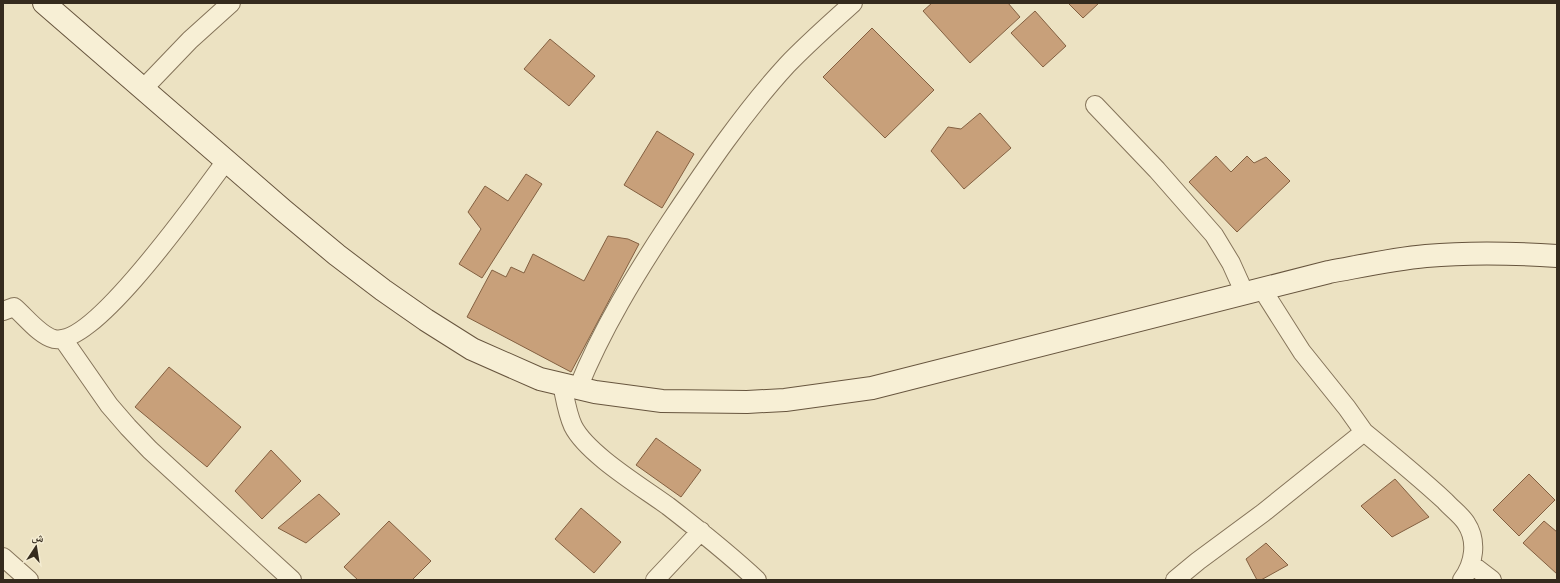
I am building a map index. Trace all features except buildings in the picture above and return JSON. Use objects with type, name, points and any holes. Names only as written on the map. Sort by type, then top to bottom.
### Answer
[{"type":"street","points":[[44,3],[337,255],[383,290],[426,320],[472,349],[540,379],[595,392],[662,401],[747,402],[785,400],[872,388],[1330,272],[1383,262],[1427,256],[1524,253],[1557,256]]},
{"type":"street","points":[[143,89],[195,35],[231,3]]},
{"type":"street","points":[[758,580],[701,531],[586,444],[573,426],[568,412],[570,386],[591,356],[637,274],[711,161],[787,66],[817,35],[853,3]]},
{"type":"street","points":[[1095,105],[1157,170],[1214,235],[1231,263],[1343,402],[1364,432],[1423,481],[1466,522],[1472,536],[1474,549],[1471,564],[1467,574],[1462,580]]},
{"type":"street","points":[[3,311],[14,307],[46,336],[55,339],[63,339],[83,329],[113,303],[155,254],[226,161]]},
{"type":"street","points":[[63,339],[109,405],[128,427],[150,450],[292,580]]},
{"type":"street","points":[[1176,580],[1198,561],[1263,513],[1364,432]]},
{"type":"street","points":[[655,580],[701,531]]},
{"type":"street","points":[[3,556],[29,580]]},
{"type":"street","points":[[1471,564],[1492,580]]}]
